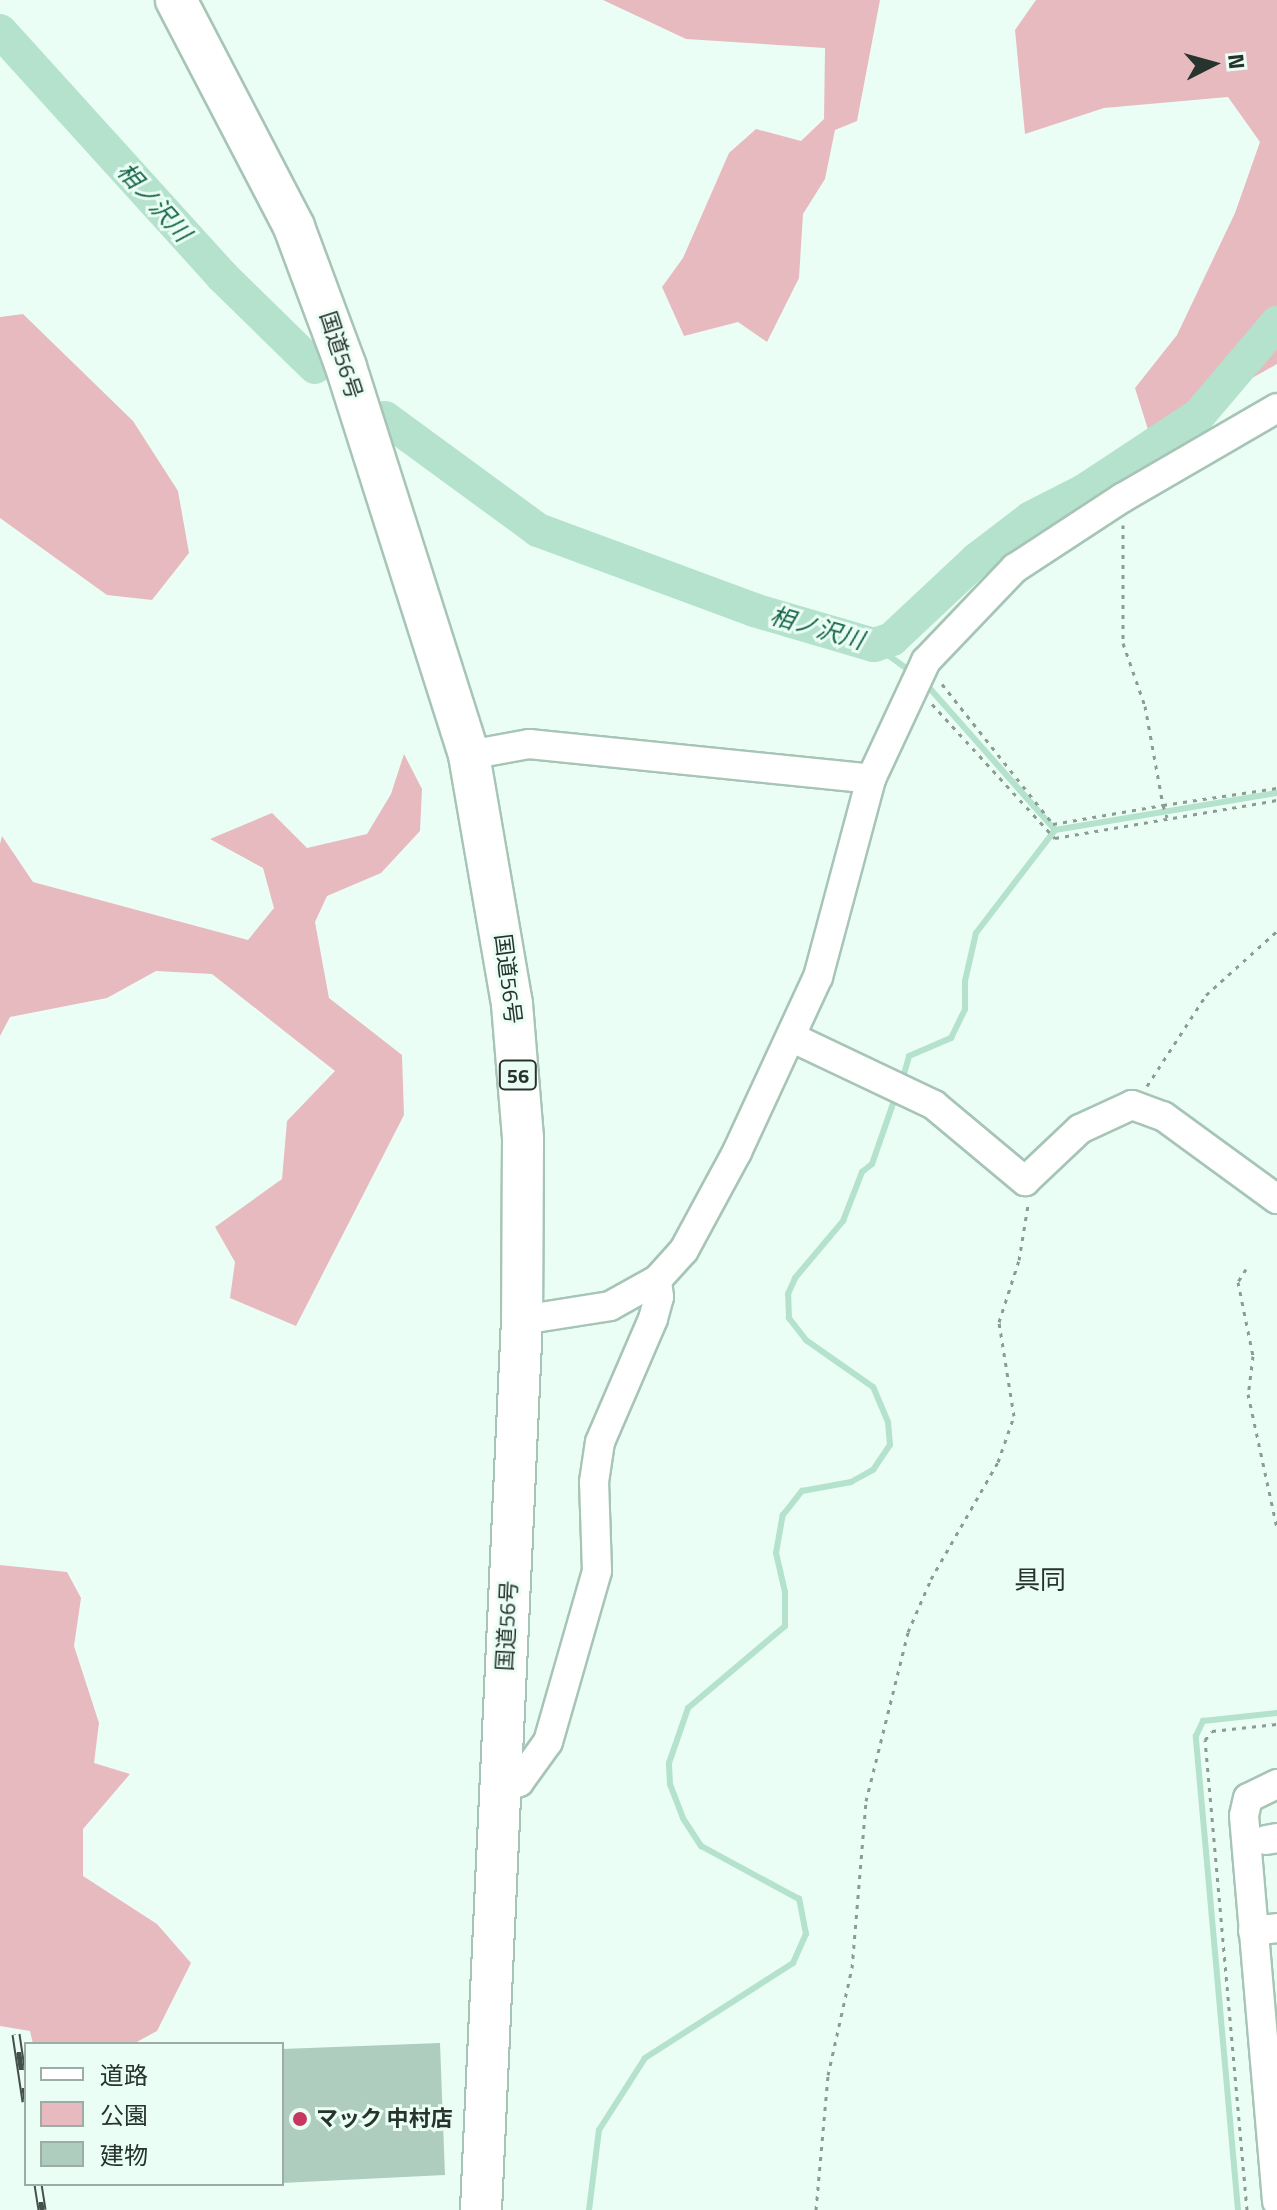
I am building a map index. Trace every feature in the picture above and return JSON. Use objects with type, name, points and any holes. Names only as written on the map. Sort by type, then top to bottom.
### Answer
[{"type":"highway","name":"国道56号","points":[[176,0],[281,201],[321,294],[439,647],[469,755],[512,1004],[523,1139],[522,1320],[481,2210]]},
{"type":"street","points":[[522,1320],[610,1306],[657,1280],[684,1250],[708,1209],[793,1038],[818,977],[871,779],[921,672],[1015,568],[1122,498],[1277,408]]},
{"type":"street","points":[[469,755],[529,744],[871,779]]},
{"type":"street","points":[[793,1038],[934,1105],[1025,1181],[1080,1129],[1132,1105],[1163,1116],[1277,1199]]},
{"type":"street","points":[[499,1790],[519,1782],[548,1742],[597,1571],[594,1482],[600,1442],[653,1319],[659,1297],[657,1280]]},
{"type":"street","points":[[1276,2202],[1265,1929],[1238,1789],[1262,1767],[1277,1765]]},
{"type":"street","points":[[1244,1816],[1248,1798],[1277,1784]]},
{"type":"path","points":[[1122,498],[1121,625],[1145,706],[1167,817]]},
{"type":"path","points":[[921,672],[946,695],[1053,824],[1277,788]]},
{"type":"path","points":[[921,672],[935,706],[1044,833],[1055,838],[1277,800]]},
{"type":"path","points":[[1132,1105],[1169,1060],[1206,995],[1277,931]]},
{"type":"path","points":[[816,2210],[828,2075],[852,1968],[866,1801],[880,1739],[908,1632],[931,1579],[998,1462],[1014,1416],[999,1322],[1019,1260],[1028,1203],[1025,1181]]},
{"type":"path","points":[[1246,1269],[1238,1282],[1253,1356],[1248,1394],[1277,1528]]},
{"type":"path","points":[[1247,2210],[1205,1740],[1212,1731],[1277,1724]]},
{"type":"green space","points":[[603,0],[880,0],[857,121],[835,130],[825,179],[803,214],[799,278],[767,342],[738,322],[684,336],[662,287],[683,258],[729,153],[756,129],[801,141],[824,119],[825,48],[686,39]]},
{"type":"green space","points":[[1036,0],[1277,0],[1277,364],[1150,436],[1135,388],[1177,335],[1235,213],[1260,142],[1228,97],[1104,108],[1025,134],[1015,30]]},
{"type":"green space","points":[[23,314],[133,421],[178,491],[189,553],[152,600],[107,595],[0,518],[0,317]]},
{"type":"green space","points":[[404,754],[422,789],[420,831],[381,873],[327,896],[315,922],[329,998],[402,1055],[404,1115],[296,1326],[230,1298],[235,1262],[215,1227],[282,1179],[287,1121],[335,1071],[212,974],[156,971],[107,998],[10,1017],[0,1036],[0,844],[2,836],[33,882],[248,940],[274,908],[263,868],[210,839],[272,813],[307,848],[367,834],[391,794]]},
{"type":"green space","points":[[0,1565],[67,1572],[81,1598],[74,1646],[99,1723],[94,1763],[130,1774],[83,1829],[83,1876],[157,1924],[191,1963],[157,2031],[137,2042],[33,2042],[30,2031],[0,2026]]},
{"type":"building","points":[[440,2043],[445,2175],[284,2183],[284,2049]]},
{"type":"waterway","name":"相ノ沢川","points":[[0,31],[222,276],[315,367]]},
{"type":"waterway","name":"相ノ沢川","points":[[385,418],[538,530],[754,610],[874,645],[892,639],[976,560],[1031,518],[1084,491],[1199,415],[1277,323]]},
{"type":"waterway","points":[[874,645],[913,673]]},
{"type":"waterway","points":[[925,683],[1055,830]]},
{"type":"waterway","points":[[902,1081],[909,1056],[951,1038],[965,1009],[965,981],[976,933],[1055,830],[1277,793]]},
{"type":"waterway","points":[[589,2210],[599,2130],[645,2058],[793,1963],[806,1934],[799,1899],[701,1846],[683,1818],[670,1784],[669,1763],[688,1708],[785,1626],[785,1592],[776,1553],[783,1515],[802,1491],[851,1482],[873,1470],[890,1445],[888,1422],[873,1387],[806,1340],[789,1318],[788,1294],[795,1278],[843,1221],[862,1172],[872,1164],[896,1095]]},
{"type":"waterway","points":[[1238,2210],[1196,1736],[1203,1721],[1277,1713]]},
{"type":"railway","points":[[16,2034],[24,2088]]},
{"type":"railway","points":[[38,2186],[42,2210]]},
{"type":"place","name":"マック 中村店","points":[[300,2119]]},
{"type":"district","name":"具同","points":[[1040,1580]]}]
